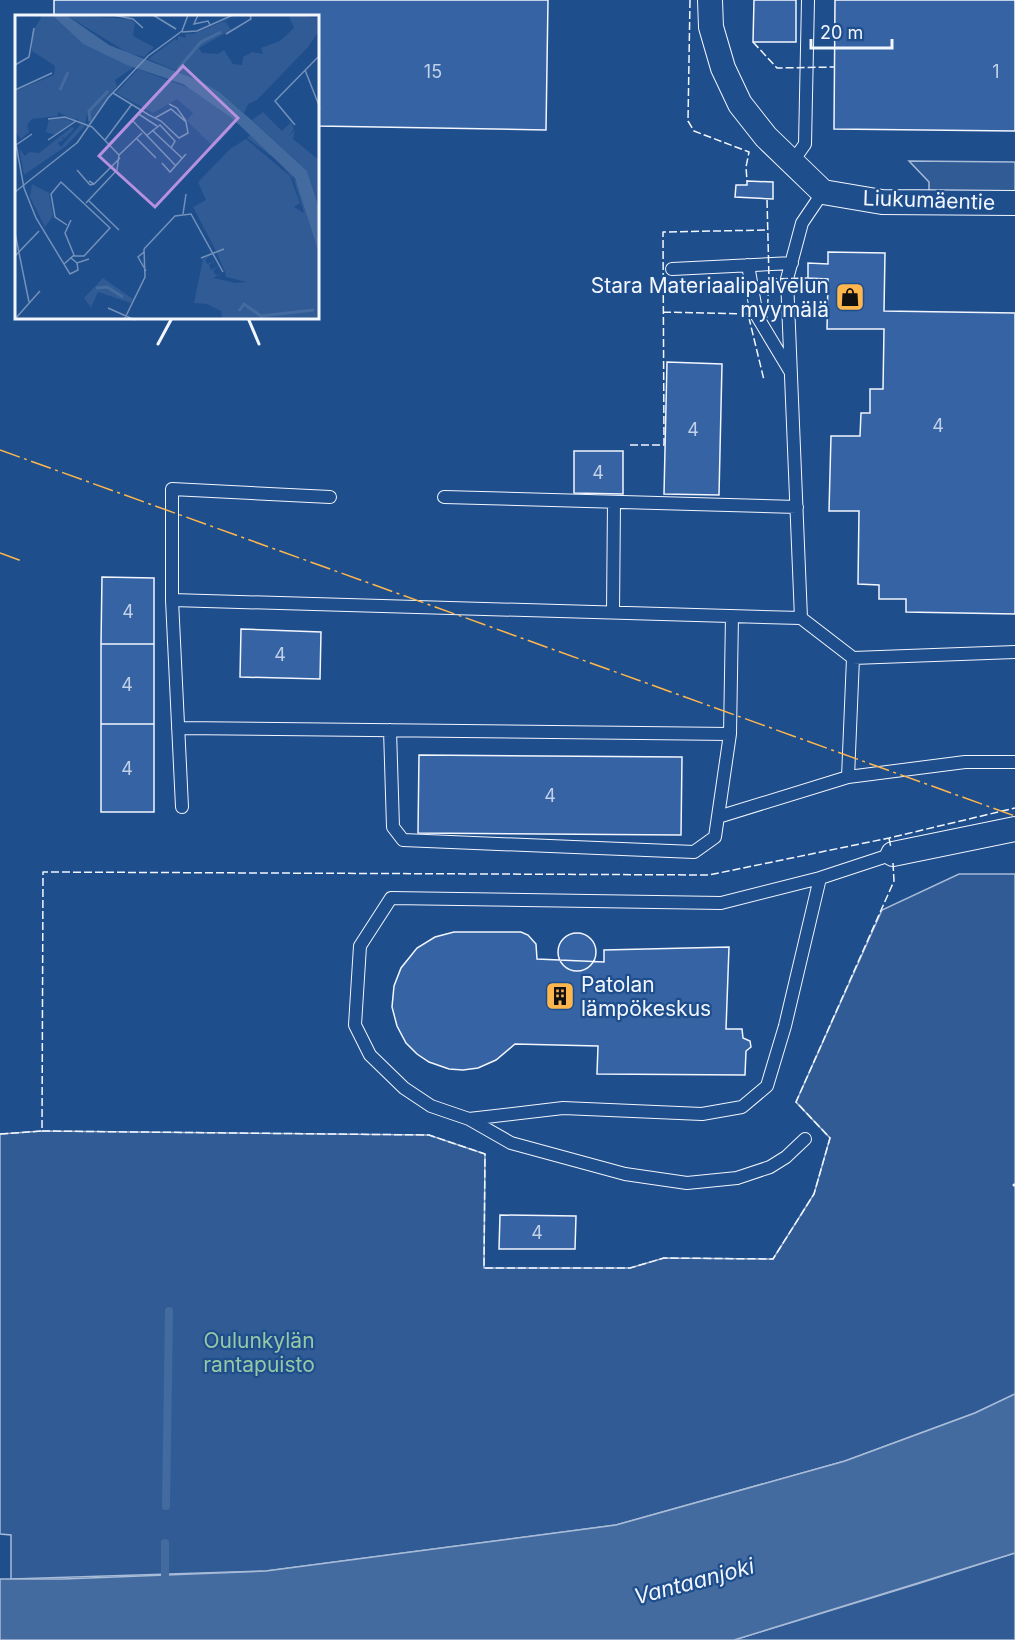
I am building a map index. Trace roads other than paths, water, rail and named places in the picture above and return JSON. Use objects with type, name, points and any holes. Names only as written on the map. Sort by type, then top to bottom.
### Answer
[{"type":"street","points":[[710,0],[711,27],[723,68],[740,104],[791,164],[823,192]]},
{"type":"street","name":"Liukumäentie","points":[[823,192],[882,202],[1015,203]]},
{"type":"street","points":[[892,854],[1015,829]]},
{"type":"lane","points":[[791,164],[805,144],[808,0]]},
{"type":"lane","points":[[801,618],[787,279],[802,223],[823,192]]},
{"type":"lane","points":[[672,269],[792,263]]},
{"type":"lane","points":[[748,265],[758,316],[791,373]]},
{"type":"lane","points":[[182,807],[172,600],[172,489],[330,497]]},
{"type":"lane","points":[[444,497],[797,507]]},
{"type":"lane","points":[[613,612],[614,502]]},
{"type":"lane","points":[[172,600],[801,618],[853,658],[1015,652]]},
{"type":"lane","points":[[390,730],[393,827],[403,840],[694,852],[716,837],[730,734],[732,616]]},
{"type":"lane","points":[[848,777],[853,658]]},
{"type":"lane","points":[[178,728],[730,734]]},
{"type":"lane","points":[[718,817],[848,777],[965,762],[1015,762]]},
{"type":"lane","points":[[806,1139],[786,1157],[770,1167],[737,1178],[687,1183],[625,1174],[511,1143],[469,1119],[431,1106],[404,1088],[370,1055],[355,1025],[360,946],[391,898],[720,903],[820,878],[892,854]]},
{"type":"lane","points":[[469,1119],[563,1108],[702,1114],[742,1107],[767,1086],[785,1026],[820,878]]},
{"type":"water","name":"Vantaanjoki","points":[[1015,1394],[1015,1553],[734,1640],[0,1640],[0,1579],[63,1579],[266,1571],[616,1525],[845,1461],[975,1413]]},
{"type":"waterway","points":[[166,1506],[169,1311]]},
{"type":"waterway","points":[[165,1543],[165,1584]]},
{"type":"place","name":"Stara Materiaalipalvelun myymälä","points":[[850,297]]},
{"type":"place","name":"Patolan lämpökeskus","points":[[560,996]]},
{"type":"park label","name":"Oulunkylän rantapuisto","points":[[259,1352]]}]
